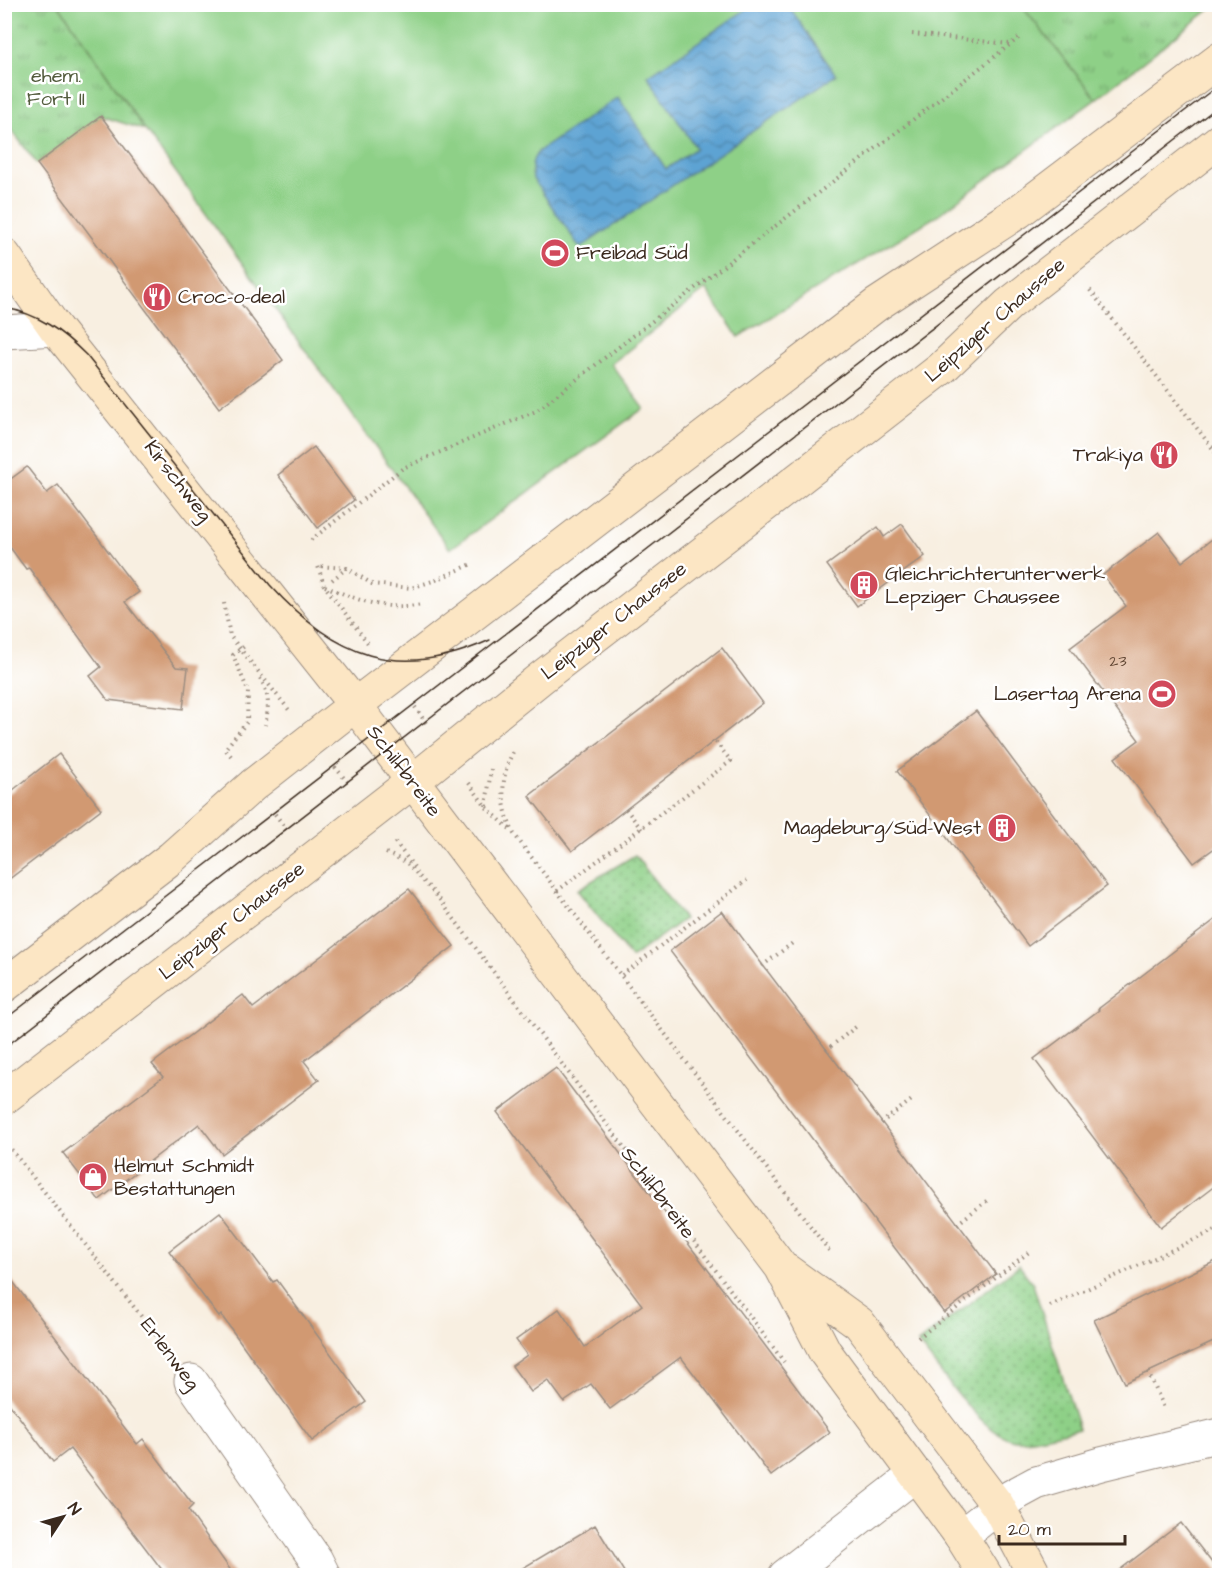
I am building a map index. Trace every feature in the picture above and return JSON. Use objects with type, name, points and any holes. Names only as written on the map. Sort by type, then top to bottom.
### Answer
[{"type":"main road","points":[[4,986],[171,858],[253,785],[355,705],[876,305],[1018,212],[1220,58]]},
{"type":"main road","name":"Leipziger Chaussee","points":[[4,1098],[412,782],[542,677],[942,368],[1009,304],[1220,140]]},
{"type":"main road","name":"Kirschweg","points":[[4,255],[56,329],[355,705]]},
{"type":"main road","name":"Schilfbreite","points":[[355,705],[781,1267],[825,1352],[961,1536],[986,1575]]},
{"type":"main road","name":"Schilfbreite","points":[[781,1267],[859,1323],[998,1506],[1035,1575]]},
{"type":"street","points":[[4,332],[56,329]]},
{"type":"street","name":"Erlenweg","points":[[191,1381],[324,1575]]},
{"type":"street","points":[[961,1536],[1012,1496],[1036,1483],[1101,1464],[1220,1435]]},
{"type":"street","points":[[784,1575],[916,1474]]},
{"type":"path","points":[[912,34],[1011,44]]},
{"type":"path","points":[[310,540],[403,468],[536,411],[1020,37]]},
{"type":"path","points":[[1065,259],[1220,458]]},
{"type":"path","points":[[318,567],[347,568],[372,584],[411,588],[476,563]]},
{"type":"path","points":[[332,580],[347,568]]},
{"type":"path","points":[[324,585],[378,606],[405,607],[429,602]]},
{"type":"path","points":[[225,749],[247,722],[248,691],[232,655],[247,644]]},
{"type":"path","points":[[254,667],[266,687],[269,704],[264,727]]},
{"type":"path","points":[[557,891],[642,830],[731,761],[715,741]]},
{"type":"path","points":[[514,834],[504,809],[502,795],[505,772],[515,747]]},
{"type":"path","points":[[464,775],[486,807],[514,834],[832,1254]]},
{"type":"path","points":[[626,808],[642,830]]},
{"type":"path","name":"Schilfbreite","points":[[381,852],[394,855],[406,862],[437,896],[787,1366]]},
{"type":"path","points":[[622,975],[747,880]]},
{"type":"path","points":[[762,966],[794,942]]},
{"type":"path","points":[[826,1050],[857,1026]]},
{"type":"path","points":[[881,1123],[913,1099]]},
{"type":"path","name":"Erlenweg","points":[[4,1140],[191,1381]]},
{"type":"path","points":[[957,1224],[989,1199]]},
{"type":"path","points":[[1050,1306],[1220,1228]]},
{"type":"path","points":[[888,1361],[1029,1252]]},
{"type":"path","points":[[1216,1341],[1220,1349]]},
{"type":"path","points":[[1148,1372],[1166,1412]]},
{"type":"green space","name":"ehem. Fort II","points":[[5,5],[59,5],[145,130],[101,116],[37,164],[5,121]]},
{"type":"green space","name":"Freibad Süd","points":[[59,5],[1021,5],[1096,99],[935,217],[738,337],[706,289],[611,364],[644,408],[450,549],[145,130]]},
{"type":"green space","points":[[1021,5],[1215,5],[1096,99]]},
{"type":"green space","points":[[635,855],[684,919],[631,958],[577,890]]},
{"type":"green space","points":[[1019,1265],[1033,1284],[1079,1429],[1015,1440],[1002,1435],[975,1414],[918,1343]]},
{"type":"water","points":[[754,4],[788,5],[836,75],[580,248],[533,179],[532,164],[536,154],[618,97],[666,169],[696,148],[648,76]]},
{"type":"building","points":[[101,116],[283,360],[219,408],[37,164]]},
{"type":"building","points":[[314,447],[354,500],[318,528],[278,475]]},
{"type":"building","points":[[27,467],[47,493],[58,485],[139,592],[125,602],[176,667],[188,668],[183,709],[108,700],[90,676],[101,667],[29,568],[26,569],[4,539],[4,484]]},
{"type":"building","name":"Gleichrichterunterwerk Lepziger Chaussee","points":[[902,524],[925,556],[857,606],[827,565],[878,527],[884,537]]},
{"type":"building","name":"Lasertag Arena","points":[[1159,532],[1182,562],[1220,533],[1220,844],[1194,863],[1115,758],[1139,740],[1070,648],[1126,606],[1103,575]]},
{"type":"building","points":[[722,648],[763,703],[572,851],[529,796]]},
{"type":"building","name":"Magdeburg/Süd-West","points":[[976,711],[1107,886],[1028,946],[897,771]]},
{"type":"building","points":[[59,754],[101,809],[4,883],[4,797]]},
{"type":"building","points":[[409,889],[454,946],[304,1061],[319,1080],[222,1154],[199,1124],[99,1200],[63,1153],[163,1077],[152,1064],[243,995],[253,1008]]},
{"type":"building","points":[[722,911],[996,1274],[944,1313],[670,951]]},
{"type":"building","points":[[1220,916],[1220,1182],[1161,1227],[1034,1059]]},
{"type":"building","points":[[556,1068],[830,1432],[771,1476],[681,1357],[610,1409],[591,1384],[564,1402],[548,1380],[531,1392],[512,1366],[527,1355],[516,1340],[559,1309],[585,1347],[642,1305],[497,1112]]},
{"type":"building","points":[[220,1212],[273,1282],[277,1280],[366,1402],[312,1441],[221,1315],[219,1317],[169,1251]]},
{"type":"building","points":[[1220,1259],[1220,1339],[1125,1383],[1094,1320]]},
{"type":"building","points":[[4,1270],[137,1444],[143,1439],[193,1505],[188,1510],[234,1575],[166,1575],[70,1449],[53,1462],[4,1397]]},
{"type":"building","points":[[1181,1523],[1220,1575],[1113,1575]]},
{"type":"building","points":[[595,1525],[626,1575],[511,1575]]},
{"type":"tram line","points":[[4,1020],[1220,84]]},
{"type":"tram line","points":[[4,1048],[1220,105]]},
{"type":"tram line","points":[[4,308],[39,319],[86,355],[270,585],[294,610],[319,630],[344,645],[370,655],[397,660],[426,659],[457,653],[490,640]]},
{"type":"place","name":"Freibad Süd","points":[[555,253]]},
{"type":"place","name":"Croc-o-deal","points":[[157,297]]},
{"type":"place","name":"Trakiya","points":[[1164,455]]},
{"type":"place","name":"Gleichrichterunterwerk Lepziger Chaussee","points":[[864,585]]},
{"type":"place","name":"Lasertag Arena","points":[[1162,694]]},
{"type":"place","name":"Magdeburg/Süd-West","points":[[1002,828]]},
{"type":"place","name":"Helmut Schmidt Bestattungen","points":[[93,1177]]}]
